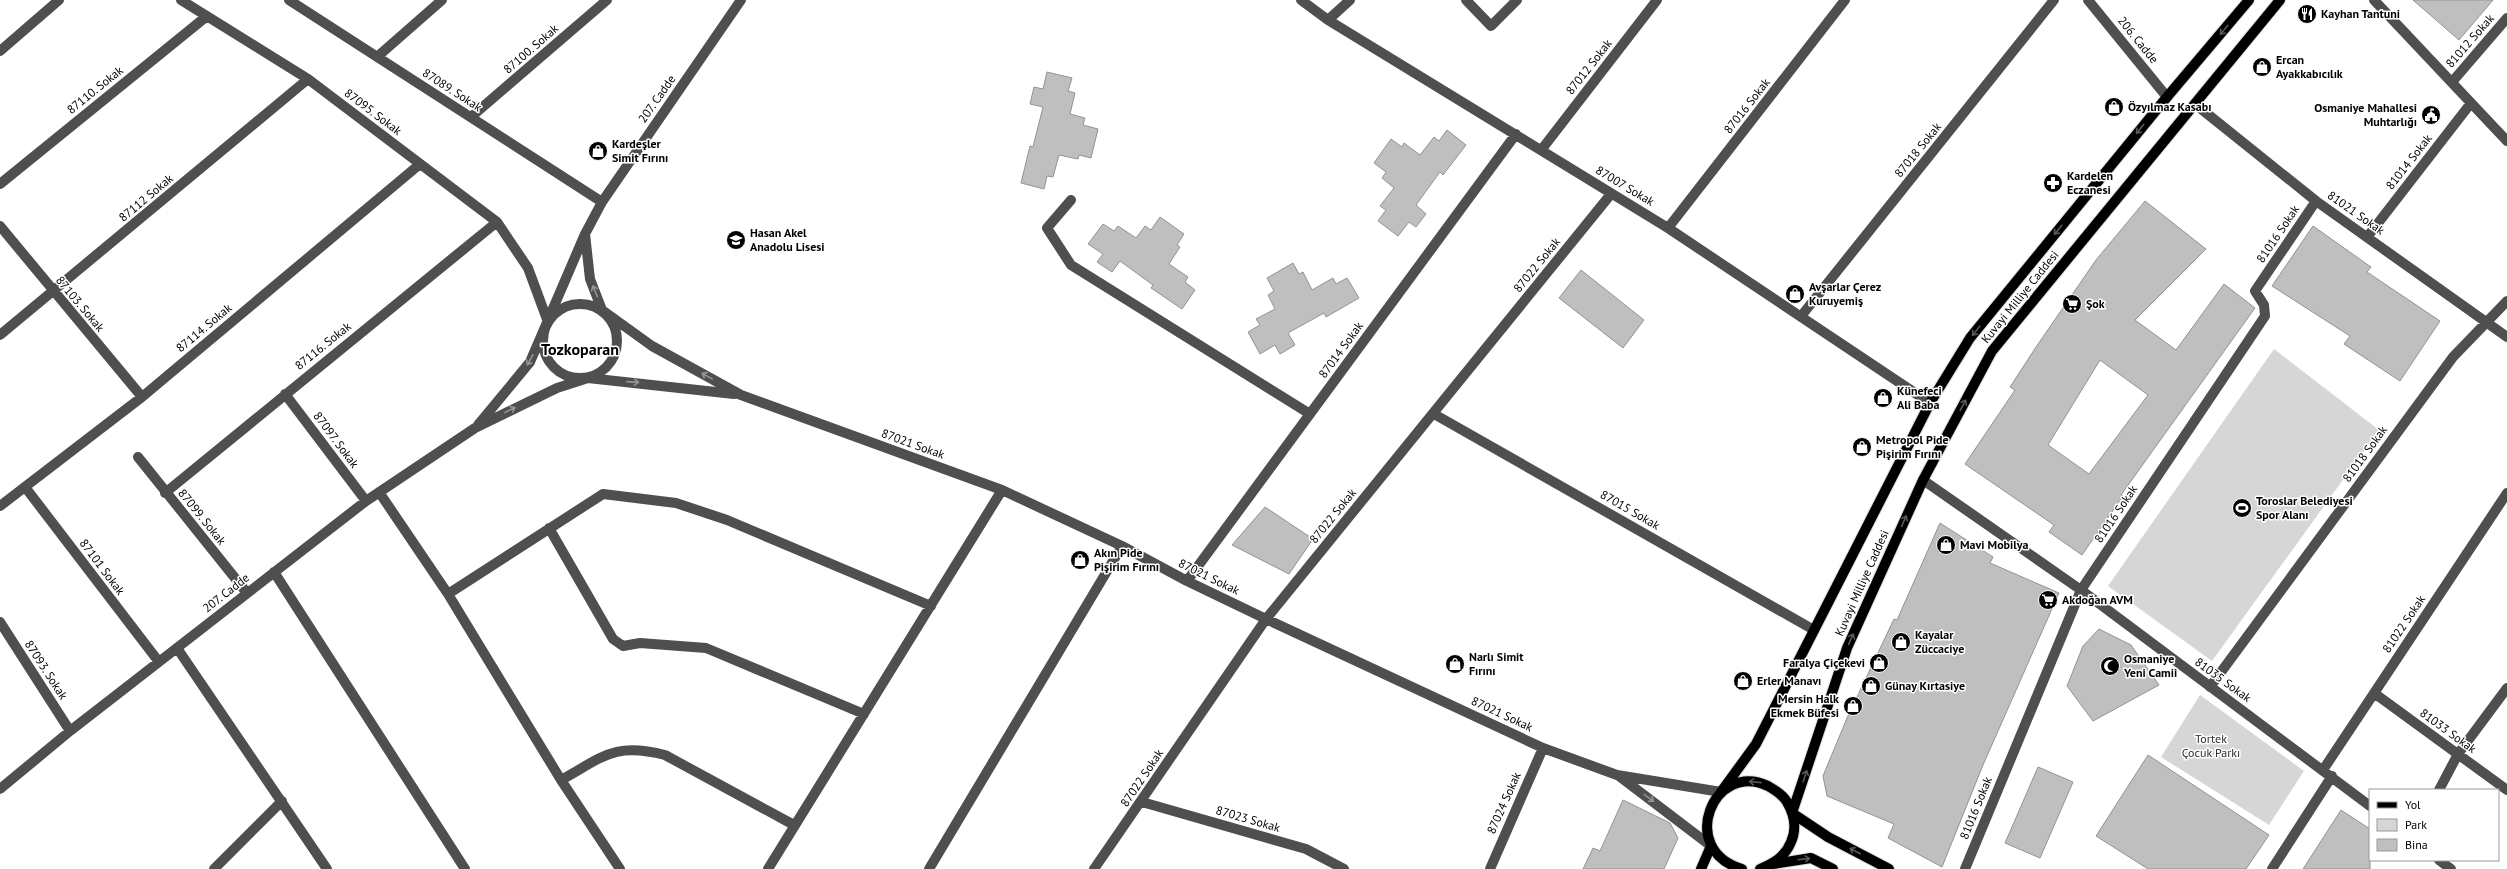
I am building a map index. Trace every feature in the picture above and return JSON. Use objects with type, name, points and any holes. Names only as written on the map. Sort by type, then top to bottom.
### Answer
[{"type":"main road","name":"Kuvayi Milliye Caddesi","points":[[1711,846],[1706,832],[1707,817],[1712,803],[1756,744],[1930,403],[1970,338],[2167,96],[2249,0]]},
{"type":"main road","name":"Kuvayi Milliye Caddesi","points":[[1792,812],[1847,648],[1923,480],[1992,351],[2280,0]]},
{"type":"main road","points":[[1721,792],[1734,785],[1748,782],[1762,783],[1780,794],[1792,812],[1828,837],[1889,869]]},
{"type":"main road","points":[[1771,866],[1784,854],[1792,842],[1794,827],[1792,812]]},
{"type":"main road","points":[[1701,869],[1711,846]]},
{"type":"main road","points":[[1711,846],[1719,857],[1731,866],[1742,869]]},
{"type":"main road","points":[[1760,869],[1811,858],[1833,869]]},
{"type":"street","points":[[0,51],[59,0]]},
{"type":"street","name":"87095. Sokak","points":[[181,0],[308,79],[497,222],[528,268],[548,322]]},
{"type":"street","name":"87089. Sokak","points":[[289,0],[602,202]]},
{"type":"street","points":[[377,57],[442,0]]},
{"type":"street","name":"87100. Sokak","points":[[471,117],[608,0]]},
{"type":"street","name":"207. Cadde","points":[[548,322],[585,234],[602,202],[742,0]]},
{"type":"street","name":"87007 Sokak","points":[[1300,0],[1328,20],[1542,149],[1611,194],[1668,228],[1802,315],[1930,403]]},
{"type":"street","points":[[1328,20],[1350,0]]},
{"type":"street","points":[[1466,0],[1491,26],[1517,0]]},
{"type":"street","name":"87012 Sokak","points":[[1542,149],[1657,0]]},
{"type":"street","name":"87016 Sokak","points":[[1668,228],[1846,0]]},
{"type":"street","name":"87018 Sokak","points":[[1802,315],[2054,0]]},
{"type":"street","name":"206. Cadde","points":[[2088,0],[2167,96]]},
{"type":"street","points":[[2374,0],[2507,141]]},
{"type":"street","name":"87110. Sokak","points":[[0,184],[207,16]]},
{"type":"street","name":"81012 Sokak","points":[[2452,82],[2507,18]]},
{"type":"street","name":"87112 Sokak","points":[[0,335],[308,79]]},
{"type":"street","name":"81014 Sokak","points":[[2368,236],[2472,103]]},
{"type":"street","name":"81021 Sokak","points":[[2195,104],[2316,201],[2368,236],[2507,337]]},
{"type":"street","name":"87014 Sokak","points":[[1187,581],[1516,134]]},
{"type":"street","name":"87114. Sokak","points":[[0,506],[142,398],[420,164]]},
{"type":"street","name":"87022 Sokak","points":[[1094,869],[1142,802],[1266,619],[1434,414],[1611,194]]},
{"type":"street","points":[[1071,200],[1047,228],[1071,265],[1310,414]]},
{"type":"street","name":"81016 Sokak","points":[[1965,869],[2081,590],[2265,316],[2264,305],[2256,290],[2316,201]]},
{"type":"street","name":"87116. Sokak","points":[[165,492],[497,222]]},
{"type":"street","name":"87103. Sokak","points":[[0,226],[142,398]]},
{"type":"street","points":[[475,428],[557,388],[588,378],[604,370],[615,355],[618,343],[616,331],[611,320],[602,310],[590,279],[585,234]]},
{"type":"street","name":"81018 Sokak","points":[[2210,687],[2426,392],[2453,357],[2507,301]]},
{"type":"street","points":[[579,303],[591,305],[602,310],[652,346],[741,395],[569,377],[553,368],[546,358],[543,346],[543,333],[548,322],[556,312],[566,306],[579,303]]},
{"type":"street","points":[[475,428],[530,362],[548,322]]},
{"type":"street","name":"87097. Sokak","points":[[285,394],[366,501]]},
{"type":"street","name":"87021 Sokak","points":[[741,395],[1002,490],[1122,546],[1187,581],[1266,619],[1543,748],[1617,775],[1721,792]]},
{"type":"street","name":"87015 Sokak","points":[[1434,414],[1814,630]]},
{"type":"street","name":"207. Cadde","points":[[0,789],[70,731],[366,501],[475,428]]},
{"type":"street","name":"87099. Sokak","points":[[138,457],[247,593]]},
{"type":"street","name":"81035 Sokak","points":[[1923,480],[2081,590],[2332,776],[2369,805]]},
{"type":"street","name":"87101 Sokak","points":[[25,487],[159,662]]},
{"type":"street","points":[[768,869],[1002,490]]},
{"type":"street","points":[[378,492],[448,594],[561,780],[620,869]]},
{"type":"street","name":"81022 Sokak","points":[[2323,770],[2507,493]]},
{"type":"street","points":[[448,594],[602,494],[676,503],[727,520],[931,606]]},
{"type":"street","points":[[549,528],[613,639],[623,646],[640,643],[706,648],[864,714]]},
{"type":"street","points":[[929,869],[1122,546]]},
{"type":"street","points":[[274,572],[465,869]]},
{"type":"street","name":"87093. Sokak","points":[[0,622],[70,731]]},
{"type":"street","points":[[176,648],[282,801],[327,869]]},
{"type":"street","points":[[2440,789],[2458,754],[2507,688]]},
{"type":"street","name":"81033 Sokak","points":[[2374,693],[2507,790]]},
{"type":"street","name":"87024 Sokak","points":[[1490,869],[1543,748]]},
{"type":"street","points":[[561,780],[614,751],[641,749],[665,755],[794,825]]},
{"type":"street","name":"87021 Sokak","points":[[1617,775],[1711,846]]},
{"type":"street","points":[[2272,869],[2332,776]]},
{"type":"street","points":[[214,869],[282,801]]},
{"type":"street","name":"87023 Sokak","points":[[1142,802],[1306,849],[1344,869]]},
{"type":"street","points":[[2440,861],[2451,869]]},
{"type":"green space","name":"Toroslar Belediyesi Spor Alanı","points":[[2274,349],[2379,430],[2212,661],[2108,586]]},
{"type":"green space","name":"Tortek Çocuk Parkı","points":[[2200,695],[2304,771],[2269,825],[2161,757]]},
{"type":"building","points":[[2413,0],[2493,0],[2459,40]]},
{"type":"building","points":[[1047,72],[1072,78],[1068,91],[1075,93],[1070,114],[1085,118],[1083,125],[1098,129],[1091,158],[1079,155],[1078,159],[1059,155],[1053,177],[1047,176],[1044,189],[1021,183],[1030,146],[1033,147],[1043,107],[1030,104],[1034,87],[1043,89]]},
{"type":"building","points":[[1447,130],[1466,145],[1443,175],[1440,172],[1416,205],[1426,214],[1416,227],[1409,222],[1398,236],[1378,221],[1386,210],[1380,206],[1394,188],[1382,178],[1386,172],[1374,163],[1391,139],[1402,147],[1404,143],[1420,155],[1434,137],[1439,141]]},
{"type":"building","points":[[2145,201],[2206,249],[2135,320],[2176,350],[2224,284],[2255,308],[2121,495],[2123,496],[2082,555],[2049,532],[2054,525],[1965,464],[2015,390],[2010,387],[2096,260]],"holes":[[[2100,360],[2148,395],[2089,474],[2048,445]]]},
{"type":"building","points":[[1160,217],[1184,234],[1177,245],[1180,247],[1169,264],[1188,277],[1185,282],[1195,290],[1182,309],[1151,288],[1153,285],[1120,261],[1112,272],[1097,262],[1103,254],[1088,244],[1103,224],[1114,231],[1118,226],[1136,238],[1145,226],[1151,230]]},
{"type":"building","points":[[2313,226],[2371,267],[2367,272],[2440,321],[2400,381],[2344,344],[2350,336],[2272,286]]},
{"type":"building","points":[[1293,263],[1299,274],[1303,272],[1312,290],[1333,278],[1336,284],[1347,278],[1359,298],[1326,317],[1324,313],[1288,333],[1295,345],[1280,354],[1275,345],[1260,354],[1248,332],[1260,325],[1256,319],[1275,309],[1268,295],[1274,291],[1267,278]]},
{"type":"building","points":[[1581,270],[1644,320],[1623,348],[1559,298]]},
{"type":"building","points":[[1265,507],[1313,539],[1289,574],[1232,545]]},
{"type":"building","points":[[1940,523],[1993,557],[1990,563],[2059,593],[1983,765],[1942,867],[1888,838],[1894,824],[1827,796],[1823,776],[1847,718],[1894,619],[1897,620]]},
{"type":"building","name":"Osmaniye Yeni Camii","points":[[2099,629],[2131,645],[2159,685],[2093,721],[2067,686],[2083,646]]},
{"type":"building","points":[[2148,755],[2269,835],[2246,869],[2148,869],[2096,836]]},
{"type":"building","points":[[2038,767],[2073,782],[2040,858],[2005,843]]},
{"type":"building","points":[[1623,800],[1670,823],[1678,838],[1664,869],[1583,869],[1593,848],[1600,851]]},
{"type":"building","points":[[2341,810],[2369,828],[2370,869],[2303,869]]},
{"type":"place","name":"Kayhan Tantuni","points":[[2307,14]]},
{"type":"place","name":"Ercan Ayakkabıcılık","points":[[2262,67]]},
{"type":"place","name":"Özyılmaz Kasabı","points":[[2114,107]]},
{"type":"place","name":"Osmaniye Mahallesi Muhtarlığı","points":[[2431,115]]},
{"type":"place","name":"Kardeşler Simit Fırını","points":[[598,151]]},
{"type":"place","name":"Kardelen Eczanesi","points":[[2053,183]]},
{"type":"place","name":"Hasan Akel Anadolu Lisesi","points":[[736,240]]},
{"type":"place","name":"Avşarlar Çerez Kuruyemiş","points":[[1795,294]]},
{"type":"place","name":"Şok","points":[[2072,304]]},
{"type":"place","name":"Künefeci Ali Baba","points":[[1883,398]]},
{"type":"place","name":"Metropol Pide Pişirim Fırını","points":[[1862,447]]},
{"type":"place","name":"Toroslar Belediyesi Spor Alanı","points":[[2242,508]]},
{"type":"place","name":"Mavi Mobilya","points":[[1946,545]]},
{"type":"place","name":"Akın Pide Pişirim Fırını","points":[[1080,560]]},
{"type":"place","name":"Akdoğan AVM","points":[[2048,600]]},
{"type":"place","name":"Kayalar Züccaciye","points":[[1901,642]]},
{"type":"place","name":"Faralya Çiçekevi","points":[[1879,663]]},
{"type":"place","name":"Narlı Simit Fırını","points":[[1455,664]]},
{"type":"place","name":"Osmaniye Yeni Camii","points":[[2110,666]]},
{"type":"place","name":"Erler Manavı","points":[[1743,681]]},
{"type":"place","name":"Günay Kırtasiye","points":[[1871,686]]},
{"type":"place","name":"Mersin Halk Ekmek Büfesi","points":[[1853,706]]},
{"type":"district","name":"Tozkoparan","points":[[580,349]]}]
